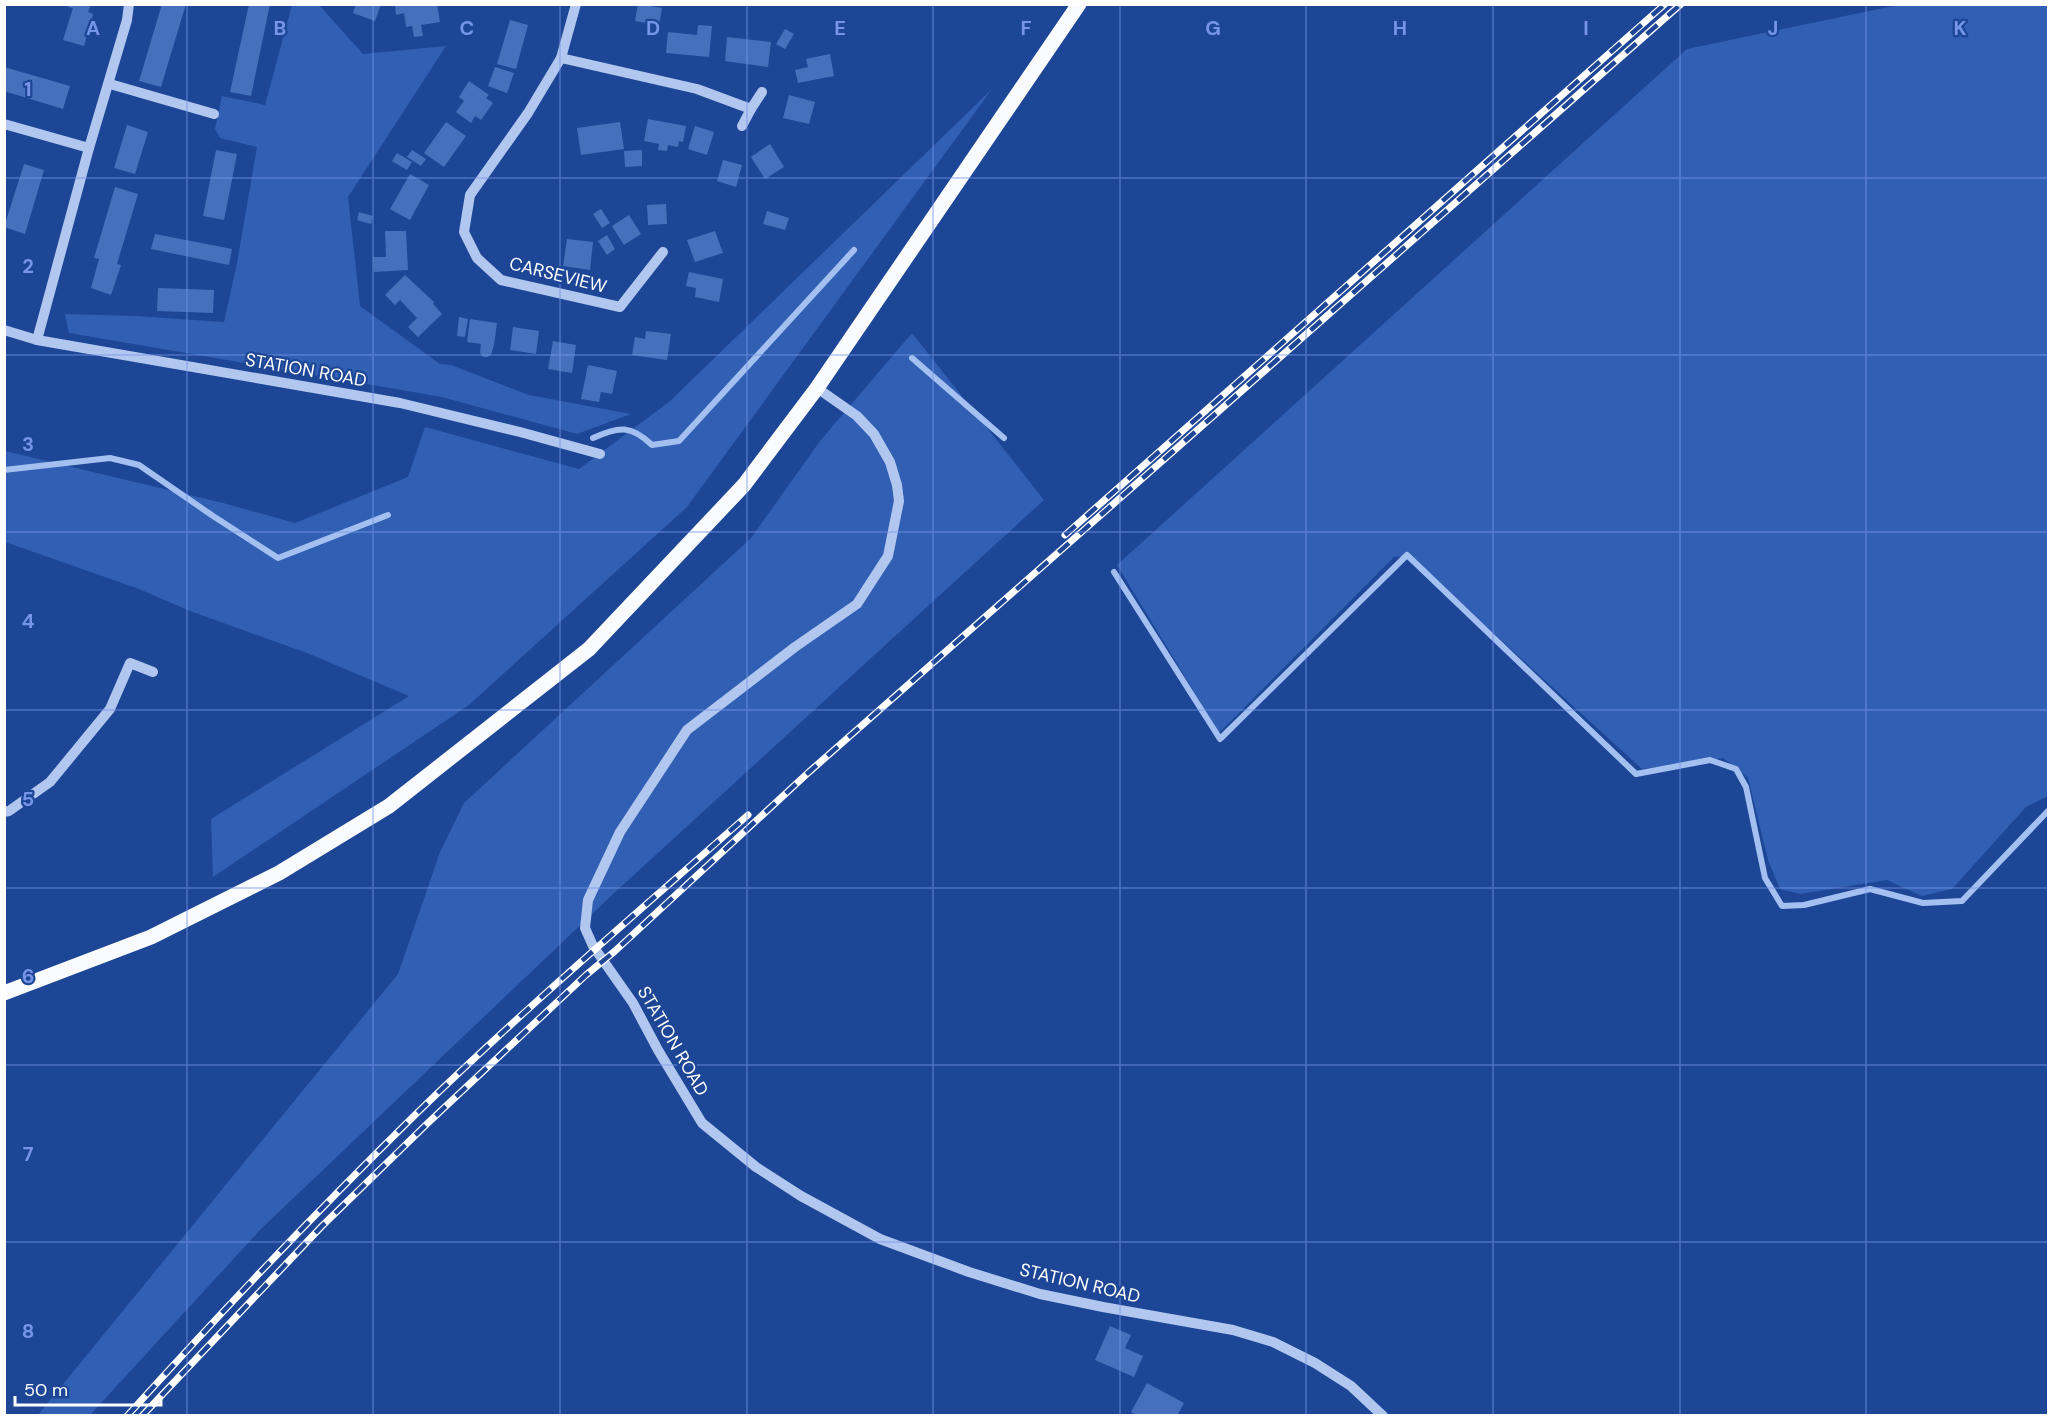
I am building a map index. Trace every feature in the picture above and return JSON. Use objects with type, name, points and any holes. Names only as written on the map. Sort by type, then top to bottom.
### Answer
[{"type":"main road","points":[[4,993],[151,937],[279,873],[389,806],[589,649],[744,485],[817,387],[1079,4]]},
{"type":"street","points":[[37,340],[89,148],[128,20],[129,4]]},
{"type":"street","name":"CARSEVIEW","points":[[576,4],[561,58],[528,113],[471,195],[464,232],[477,258],[501,280],[620,307],[663,252]]},
{"type":"street","points":[[561,58],[697,89],[751,109]]},
{"type":"street","points":[[110,84],[214,114]]},
{"type":"street","points":[[742,126],[762,92]]},
{"type":"street","points":[[4,124],[89,148]]},
{"type":"street","name":"STATION ROAD","points":[[4,330],[37,340],[400,403],[600,454]]},
{"type":"street","name":"STATION ROAD","points":[[817,387],[857,416],[874,434],[890,462],[899,501],[888,556],[856,604],[795,647],[687,730],[620,832],[588,900],[585,927],[593,946],[633,1004],[702,1123],[756,1167],[801,1196],[880,1239],[969,1272],[1040,1293],[1103,1307],[1233,1330],[1273,1342],[1315,1363],[1351,1386],[1383,1416]]},
{"type":"street","points":[[4,812],[9,811],[50,782],[110,709],[130,663],[153,672]]},
{"type":"shaded area","points":[[292,5],[319,5],[363,54],[446,46],[348,197],[360,306],[440,364],[451,365],[529,395],[631,414],[577,434],[442,397],[69,333],[65,314],[224,322],[237,263],[257,147],[220,138],[215,129],[222,96],[265,105]]},
{"type":"shaded area","points":[[1898,5],[2048,5],[2048,796],[2026,807],[1952,889],[1922,896],[1887,880],[1800,894],[1780,889],[1768,860],[1748,778],[1723,758],[1642,769],[1409,556],[1394,557],[1219,733],[1117,565],[1687,49]]},
{"type":"shaded area","points":[[992,89],[687,507],[469,705],[213,877],[211,819],[409,696],[307,653],[190,611],[139,589],[5,542],[5,451],[223,503],[295,523],[408,477],[425,427],[579,469],[669,402]]},
{"type":"shaded area","points":[[912,333],[1044,500],[612,895],[261,1229],[90,1415],[37,1416],[398,974],[440,852],[464,803],[751,538],[820,441]]},
{"type":"building","points":[[68,4],[91,4],[88,12],[93,14],[84,46],[63,40],[73,8],[68,7]]},
{"type":"building","points":[[162,4],[186,4],[161,87],[139,81]]},
{"type":"building","points":[[249,4],[270,4],[251,96],[230,92]]},
{"type":"building","points":[[356,4],[381,4],[375,21],[353,13]]},
{"type":"building","points":[[395,4],[437,4],[440,22],[421,25],[423,36],[414,37],[412,26],[406,27],[404,13],[396,15]]},
{"type":"building","points":[[638,4],[662,8],[659,25],[635,21]]},
{"type":"building","points":[[510,20],[528,25],[516,69],[497,64]]},
{"type":"building","points":[[698,25],[712,26],[709,57],[666,53],[668,32],[697,35]]},
{"type":"building","points":[[785,29],[794,34],[785,49],[776,44]]},
{"type":"building","points":[[727,37],[771,42],[768,67],[725,61]]},
{"type":"building","points":[[830,54],[834,76],[798,83],[795,70],[808,67],[806,59]]},
{"type":"building","points":[[4,67],[70,86],[63,109],[4,91]]},
{"type":"building","points":[[495,67],[514,73],[507,93],[488,86]]},
{"type":"building","points":[[469,81],[489,95],[486,98],[493,103],[481,120],[475,116],[471,123],[456,112],[464,101],[459,97]]},
{"type":"building","points":[[789,95],[815,102],[809,124],[783,118]]},
{"type":"building","points":[[648,119],[686,126],[683,142],[679,141],[678,147],[668,145],[667,151],[658,150],[659,144],[644,141]]},
{"type":"building","points":[[446,122],[466,136],[444,167],[424,153]]},
{"type":"building","points":[[620,122],[624,149],[581,155],[577,128]]},
{"type":"building","points":[[127,125],[148,132],[135,174],[114,168]]},
{"type":"building","points":[[695,126],[714,132],[707,155],[688,149]]},
{"type":"building","points":[[770,144],[784,167],[765,179],[751,157]]},
{"type":"building","points":[[216,150],[237,154],[224,220],[203,216]]},
{"type":"building","points":[[412,150],[426,159],[421,166],[407,157]]},
{"type":"building","points":[[642,150],[642,166],[625,167],[624,151]]},
{"type":"building","points":[[397,153],[412,162],[407,170],[392,161]]},
{"type":"building","points":[[723,160],[742,165],[736,187],[717,181]]},
{"type":"building","points":[[24,164],[44,170],[25,234],[4,227]]},
{"type":"building","points":[[410,174],[429,185],[410,220],[390,209]]},
{"type":"building","points":[[115,187],[138,194],[117,264],[121,265],[111,295],[91,288],[99,259],[94,258]]},
{"type":"building","points":[[666,204],[667,224],[648,225],[647,205]]},
{"type":"building","points":[[601,209],[610,223],[602,228],[593,214]]},
{"type":"building","points":[[767,211],[789,218],[785,230],[763,224]]},
{"type":"building","points":[[359,212],[373,216],[371,224],[357,220]]},
{"type":"building","points":[[629,215],[641,234],[624,245],[612,226]]},
{"type":"building","points":[[385,231],[406,231],[408,270],[374,272],[373,257],[386,257]]},
{"type":"building","points":[[715,231],[723,253],[695,262],[687,240]]},
{"type":"building","points":[[155,234],[232,249],[229,265],[151,249]]},
{"type":"building","points":[[607,235],[615,249],[607,255],[598,241]]},
{"type":"building","points":[[567,239],[593,242],[590,270],[563,266]]},
{"type":"building","points":[[689,272],[723,279],[719,302],[695,297],[696,288],[686,286]]},
{"type":"building","points":[[405,275],[434,302],[433,304],[442,314],[418,337],[408,327],[417,318],[400,300],[395,305],[385,295]]},
{"type":"building","points":[[158,288],[214,290],[213,313],[157,311]]},
{"type":"building","points":[[459,317],[468,319],[465,337],[457,336]]},
{"type":"building","points":[[470,319],[497,323],[491,355],[483,357],[480,353],[481,344],[467,342]]},
{"type":"building","points":[[513,327],[539,331],[536,354],[510,350]]},
{"type":"building","points":[[646,331],[671,334],[667,360],[632,355],[635,337],[645,339]]},
{"type":"building","points":[[553,341],[576,345],[572,373],[548,369]]},
{"type":"building","points":[[588,365],[617,371],[612,394],[601,392],[599,402],[581,399]]},
{"type":"building","points":[[1110,1326],[1131,1335],[1125,1348],[1143,1356],[1134,1377],[1095,1360]]},
{"type":"building","points":[[1147,1383],[1184,1403],[1177,1416],[1138,1416],[1131,1412]]},
{"type":"waterway","points":[[593,438],[610,431],[624,430],[638,434],[652,445],[679,441],[854,250]]},
{"type":"waterway","points":[[912,358],[1004,438]]},
{"type":"waterway","points":[[4,470],[110,458],[139,465],[278,558],[388,515]]},
{"type":"waterway","points":[[1114,572],[1220,739],[1407,555],[1636,774],[1710,760],[1736,769],[1746,787],[1765,878],[1782,906],[1804,905],[1870,889],[1923,903],[1962,901],[2048,811]]},
{"type":"railway","points":[[1065,535],[1665,4]]},
{"type":"railway","points":[[142,1416],[322,1226],[586,975],[809,772],[1681,4]]},
{"type":"railway","points":[[127,1416],[270,1262],[418,1112],[540,999],[748,815]]}]
